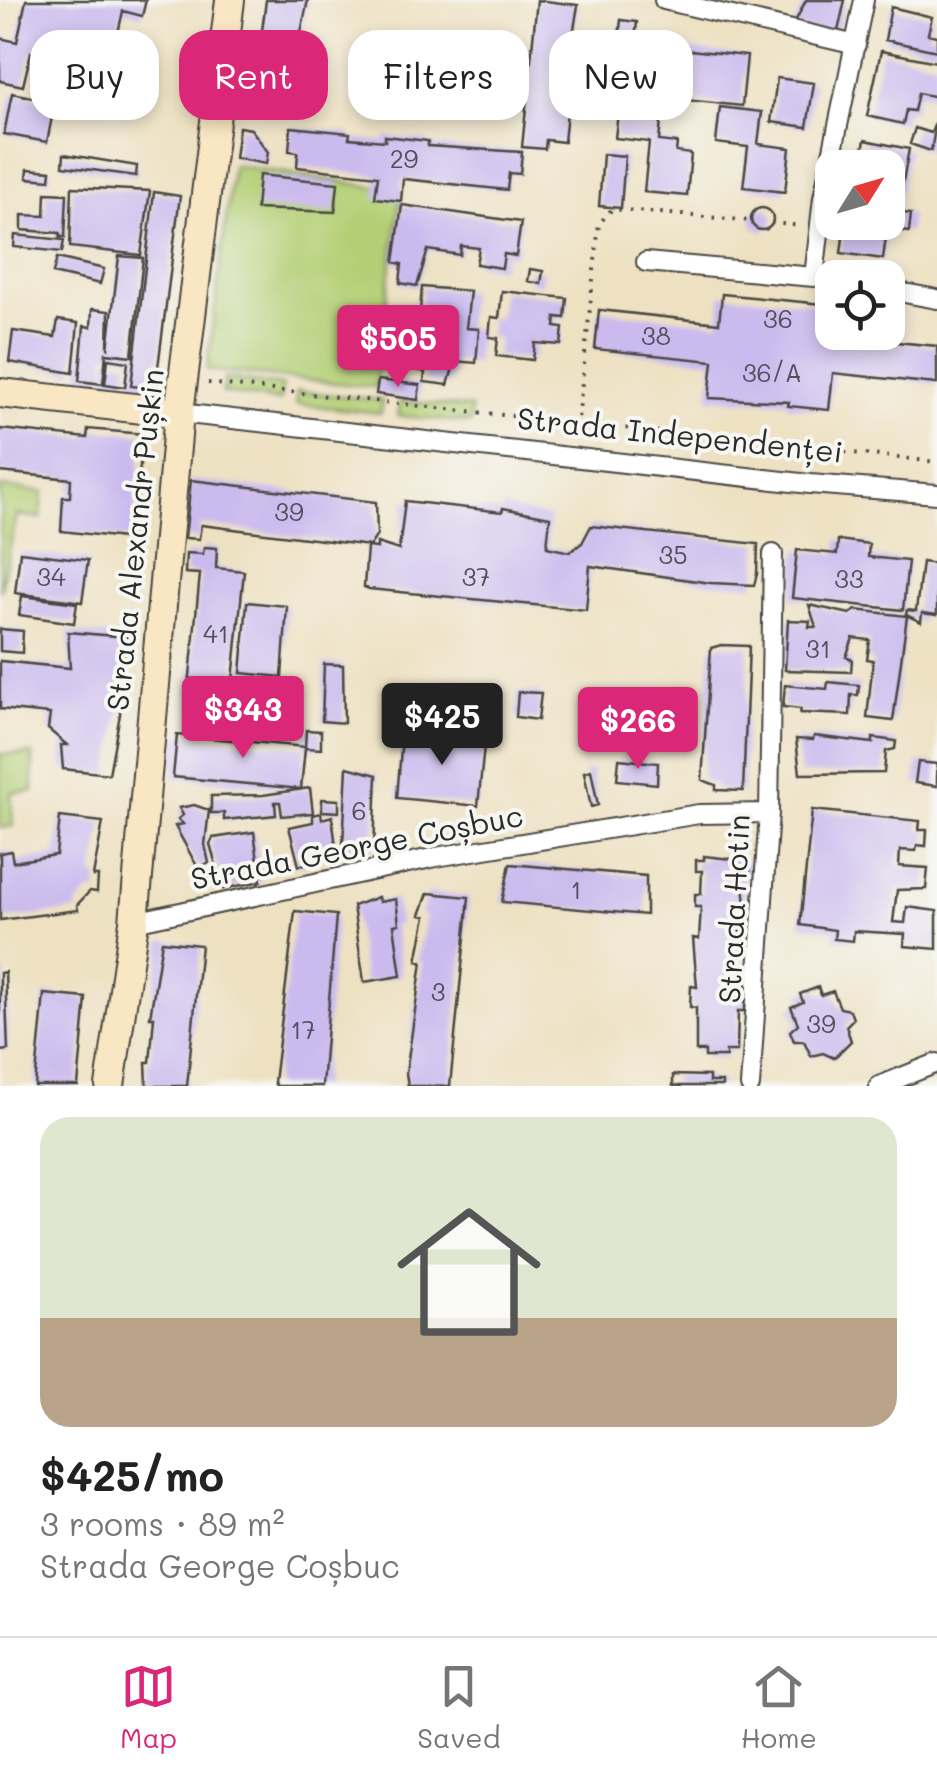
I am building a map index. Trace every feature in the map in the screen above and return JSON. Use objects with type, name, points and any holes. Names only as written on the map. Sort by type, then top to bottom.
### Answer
[{"type":"street","name":"Strada Alexandr Pușkin","points":[[110,1086],[134,922],[179,413],[230,0]]},
{"type":"street","points":[[664,0],[856,45]]},
{"type":"street","points":[[835,150],[864,0]]},
{"type":"street","points":[[646,262],[815,277]]},
{"type":"street","points":[[905,293],[937,299]]},
{"type":"street","name":"Strada Independenței","points":[[0,393],[574,458],[937,494]]},
{"type":"street","name":"Strada Hotin","points":[[750,1086],[769,813],[773,554]]},
{"type":"street","name":"Strada George Coșbuc","points":[[134,922],[436,857],[699,814],[769,813]]},
{"type":"street","points":[[879,1086],[937,1064]]},
{"type":"path","points":[[574,458],[600,224],[606,213],[612,209],[753,221]]},
{"type":"path","points":[[771,223],[815,227]]},
{"type":"path","points":[[183,380],[937,462]]},
{"type":"green space","points":[[233,165],[401,191],[375,387],[207,370]]},
{"type":"green space","points":[[225,378],[282,386],[280,401],[223,393]]},
{"type":"green space","points":[[297,391],[382,400],[381,413],[296,404]]},
{"type":"green space","points":[[400,401],[471,408],[470,423],[398,416]]},
{"type":"green space","points":[[0,487],[43,492],[41,518],[17,515],[0,592]]},
{"type":"green space","points":[[0,754],[33,754],[33,791],[11,793],[13,826],[0,828]]},
{"type":"building","points":[[26,0],[146,0],[142,16],[123,11],[119,30],[30,30],[30,56],[23,86],[0,81],[0,38],[17,42]]},
{"type":"building","points":[[266,0],[308,0],[301,30],[262,30]]},
{"type":"building","points":[[537,0],[578,5],[574,30],[549,30],[549,120],[566,120],[564,142],[546,140],[545,149],[522,147],[525,120],[529,120]]},
{"type":"building","points":[[806,0],[845,0],[837,36],[793,26]]},
{"type":"building","points":[[891,7],[932,17],[928,34],[937,36],[937,51],[885,40]]},
{"type":"building","points":[[621,20],[637,22],[636,30],[620,30]]},
{"type":"building","points":[[693,50],[747,56],[742,106],[693,101]]},
{"type":"building","points":[[881,51],[937,62],[937,97],[918,93],[914,111],[906,110],[903,124],[867,116]]},
{"type":"building","points":[[777,78],[814,83],[807,127],[771,122]]},
{"type":"building","points":[[12,93],[30,97],[30,120],[51,120],[47,142],[4,134]]},
{"type":"building","points":[[720,107],[762,112],[758,144],[790,148],[785,192],[743,187],[748,147],[716,143]]},
{"type":"building","points":[[937,118],[931,151],[910,144],[915,128],[931,133]]},
{"type":"building","points":[[617,120],[661,120],[659,141],[677,143],[676,152],[691,154],[687,196],[644,192],[649,142],[615,138]]},
{"type":"building","points":[[239,127],[251,129],[268,152],[266,164],[235,158]]},
{"type":"building","points":[[291,127],[350,133],[349,138],[385,141],[385,136],[428,141],[428,146],[522,152],[520,174],[509,173],[507,190],[403,179],[401,201],[375,198],[378,176],[297,167],[298,152],[289,151]]},
{"type":"building","points":[[865,140],[909,149],[905,170],[905,150],[863,150]]},
{"type":"building","points":[[64,154],[137,166],[136,176],[63,166]]},
{"type":"building","points":[[603,154],[625,156],[621,208],[599,206]]},
{"type":"building","points":[[28,169],[51,171],[50,180],[27,178]]},
{"type":"building","points":[[259,175],[338,183],[335,212],[256,209]]},
{"type":"building","points":[[72,187],[150,191],[141,255],[70,247]]},
{"type":"building","points":[[154,192],[180,196],[156,383],[148,388],[131,386]]},
{"type":"building","points":[[46,193],[67,194],[65,237],[60,237],[60,233],[22,230],[22,215],[45,216]]},
{"type":"building","points":[[402,205],[521,222],[516,256],[504,254],[502,268],[476,264],[479,248],[461,246],[460,255],[428,250],[417,286],[400,283],[402,264],[394,262]]},
{"type":"building","points":[[758,208],[766,208],[773,219],[766,230],[758,230],[751,223],[751,215]]},
{"type":"building","points":[[905,213],[911,214],[909,232],[905,231]]},
{"type":"building","points":[[15,235],[64,240],[62,252],[14,247]]},
{"type":"building","points":[[843,240],[886,240],[883,259],[841,253]]},
{"type":"building","points":[[119,256],[143,258],[132,356],[106,353],[103,384],[79,381],[84,326],[91,327],[92,309],[109,311],[108,349]]},
{"type":"building","points":[[57,258],[104,269],[100,284],[53,273]]},
{"type":"building","points":[[530,269],[543,271],[541,284],[528,281]]},
{"type":"building","points":[[422,287],[470,291],[466,328],[479,329],[476,363],[455,361],[448,385],[424,382],[425,372],[399,366],[401,355],[388,353],[391,322],[419,323]]},
{"type":"building","points":[[502,291],[567,298],[565,318],[556,317],[555,327],[563,328],[561,345],[535,343],[533,360],[496,356],[498,338],[489,337],[491,317],[499,318]]},
{"type":"building","points":[[722,294],[815,303],[815,350],[905,350],[905,343],[937,346],[937,384],[833,373],[829,410],[788,406],[789,402],[709,398],[713,361],[595,349],[599,310],[719,323]]},
{"type":"building","points":[[58,320],[78,323],[73,373],[9,362],[13,331],[55,337]]},
{"type":"building","points":[[108,359],[128,362],[125,387],[105,384]]},
{"type":"building","points":[[378,380],[420,385],[418,400],[376,394]]},
{"type":"building","points":[[0,429],[87,438],[88,429],[143,434],[133,539],[61,531],[63,497],[70,497],[71,479],[0,472]]},
{"type":"building","points":[[191,480],[376,502],[377,535],[370,546],[201,525],[199,539],[185,538]]},
{"type":"building","points":[[405,501],[502,512],[503,508],[550,517],[547,547],[570,552],[582,543],[591,526],[758,544],[757,574],[754,585],[711,583],[590,566],[586,610],[364,587],[367,547],[377,548],[377,543],[399,550]]},
{"type":"building","points":[[838,540],[869,544],[868,557],[908,561],[903,610],[792,598],[797,550],[837,554]]},
{"type":"building","points":[[204,547],[217,548],[216,568],[244,571],[231,700],[188,696],[200,574],[185,573],[186,553],[203,554]]},
{"type":"building","points":[[20,552],[88,560],[82,602],[15,593]]},
{"type":"building","points":[[922,562],[937,564],[937,615],[922,613],[921,622],[906,615],[907,610],[916,611]]},
{"type":"building","points":[[22,596],[77,603],[74,623],[19,615]]},
{"type":"building","points":[[247,602],[287,606],[282,677],[241,673]]},
{"type":"building","points":[[809,605],[850,614],[856,610],[907,616],[893,721],[867,718],[873,660],[867,659],[870,640],[853,638],[846,657],[852,659],[851,672],[785,670],[788,620],[810,621],[809,627],[816,627]]},
{"type":"building","points":[[0,629],[23,631],[22,653],[0,651]]},
{"type":"building","points":[[68,632],[126,637],[120,714],[109,774],[63,769],[61,745],[67,745],[48,729],[50,714],[0,709],[0,661],[70,668]]},
{"type":"building","points":[[749,646],[743,791],[716,790],[716,785],[702,780],[711,648]]},
{"type":"building","points":[[324,664],[343,665],[344,723],[322,721]]},
{"type":"building","points":[[828,682],[859,685],[858,695],[851,695],[850,715],[800,713],[801,709],[783,707],[785,685],[827,689]]},
{"type":"building","points":[[518,692],[541,693],[538,720],[516,717]]},
{"type":"building","points":[[306,730],[321,731],[321,749],[305,748],[301,789],[173,777],[177,735],[305,747]]},
{"type":"building","points":[[451,731],[485,736],[478,806],[397,798],[402,737],[417,738],[417,733],[451,736]]},
{"type":"building","points":[[814,736],[873,743],[873,738],[896,741],[895,749],[886,751],[884,773],[800,774],[796,739],[813,740]]},
{"type":"building","points":[[619,759],[658,763],[657,784],[617,780]]},
{"type":"building","points":[[918,762],[937,764],[937,786],[915,783]]},
{"type":"building","points":[[347,767],[377,775],[374,848],[343,845]]},
{"type":"building","points":[[591,770],[598,805],[591,807],[584,772]]},
{"type":"building","points":[[310,788],[313,813],[282,816],[280,802],[275,802],[276,815],[224,820],[224,813],[211,813],[211,796],[263,795]]},
{"type":"building","points":[[322,799],[339,800],[339,812],[322,811]]},
{"type":"building","points":[[194,805],[209,810],[205,845],[209,863],[198,868],[175,826],[183,824],[178,819],[183,815],[179,808]]},
{"type":"building","points":[[812,810],[920,821],[919,830],[927,830],[926,846],[917,845],[916,851],[900,850],[899,866],[928,868],[926,889],[897,890],[893,922],[905,923],[907,907],[937,911],[937,949],[904,946],[905,934],[854,931],[853,941],[834,939],[835,930],[800,925]]},
{"type":"building","points":[[321,813],[322,819],[332,816],[337,854],[299,866],[289,827],[313,822],[313,815]]},
{"type":"building","points":[[60,817],[103,822],[93,876],[98,876],[97,892],[90,891],[77,905],[78,910],[0,920],[0,853],[11,851],[13,862],[56,855]]},
{"type":"building","points":[[254,832],[261,881],[223,889],[210,844],[213,838]]},
{"type":"building","points":[[704,856],[750,861],[750,873],[743,872],[748,928],[740,928],[739,979],[745,979],[745,1011],[738,1011],[737,1051],[726,1051],[726,1057],[705,1057],[705,1051],[696,1051],[696,1008],[690,1007],[691,986],[697,987],[693,938],[699,939],[701,907],[695,907],[695,894],[701,894],[702,871],[696,871],[696,860],[704,860]]},
{"type":"building","points":[[510,864],[646,876],[646,915],[502,902]]},
{"type":"building","points":[[428,893],[469,897],[450,1086],[408,1086],[406,1073],[422,962],[417,961],[426,916],[420,915]]},
{"type":"building","points":[[378,897],[379,902],[396,899],[399,924],[394,925],[401,976],[364,982],[353,906]]},
{"type":"building","points":[[295,911],[336,915],[322,1086],[276,1086],[274,1082]]},
{"type":"building","points":[[162,941],[201,945],[187,1086],[147,1086],[146,1062],[150,1062],[154,1017],[150,1017]]},
{"type":"building","points":[[5,972],[8,1050],[0,1051],[0,973]]},
{"type":"building","points":[[818,987],[821,995],[833,991],[840,1008],[850,1010],[853,1019],[846,1026],[851,1041],[834,1058],[823,1053],[811,1056],[804,1041],[794,1041],[790,1031],[798,1024],[791,1007],[803,1002],[800,994]]},
{"type":"building","points":[[44,994],[86,998],[78,1086],[35,1086]]},
{"type":"building","points":[[673,1075],[709,1076],[709,1082],[722,1082],[722,1086],[673,1086]]}]
